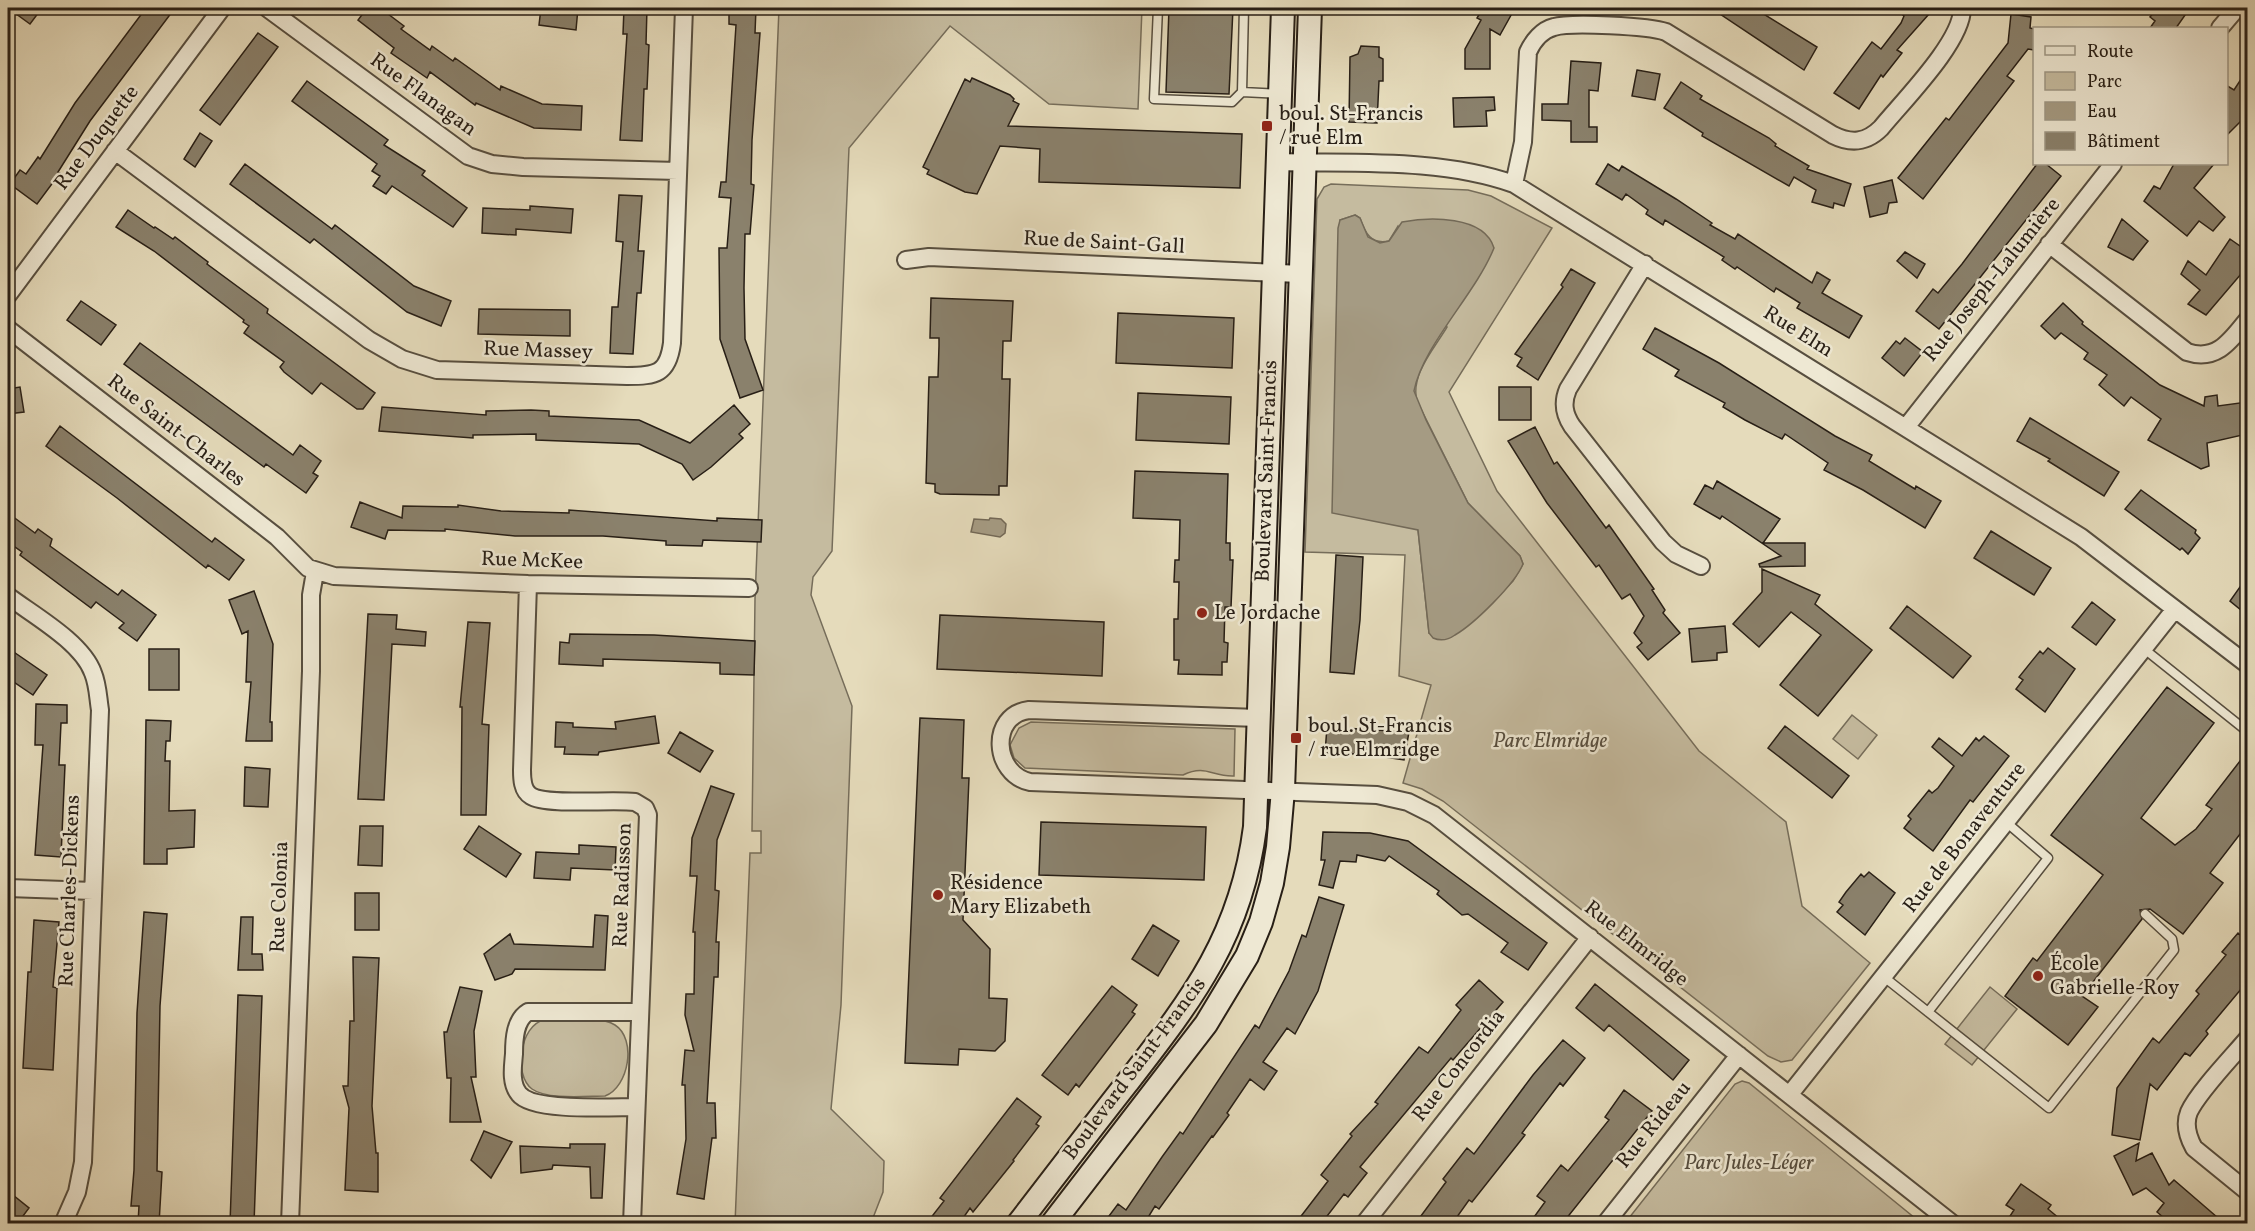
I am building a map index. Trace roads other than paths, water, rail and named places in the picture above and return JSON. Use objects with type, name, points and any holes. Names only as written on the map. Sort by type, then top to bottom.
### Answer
[{"type":"street","name":"Rue Duquette","points":[[8,295],[222,8]]},
{"type":"street","name":"Rue Flanagan","points":[[267,8],[468,156],[506,165],[678,171]]},
{"type":"street","name":"Rue Massey","points":[[115,151],[379,346],[425,367],[462,371],[643,376],[661,371],[668,359],[672,343],[684,8]]},
{"type":"street","name":"Boulevard Saint-Francis","points":[[1018,1224],[1172,1024],[1212,965],[1227,934],[1246,879],[1255,827],[1283,8]]},
{"type":"street","name":"Boulevard Saint-Francis","points":[[1052,1224],[1206,1024],[1247,956],[1261,921],[1272,883],[1283,790],[1310,8]]},
{"type":"street","points":[[1514,184],[1523,142],[1528,52],[1536,39],[1553,27],[1643,27],[1666,32],[1833,135],[1850,141],[1859,141],[1866,140],[1881,128],[1951,42],[1960,25],[1962,8]]},
{"type":"street","points":[[2221,27],[2237,8]]},
{"type":"street","name":"Rue Elm","points":[[1278,162],[1438,167],[1472,172],[1514,184],[1907,426],[2081,537],[2247,665]]},
{"type":"street","name":"Rue Joseph-Lalumière","points":[[1907,426],[2112,165]]},
{"type":"street","points":[[2049,244],[2187,352],[2196,356],[2215,353],[2229,342],[2247,319]]},
{"type":"street","name":"Rue de Saint-Gall","points":[[906,260],[929,257],[1300,274]]},
{"type":"street","points":[[1645,264],[1568,389],[1564,400],[1565,413],[1572,426],[1663,542],[1676,554],[1701,566]]},
{"type":"street","name":"Rue Saint-Charles","points":[[8,329],[277,537],[315,572]]},
{"type":"street","name":"Rue McKee","points":[[315,572],[354,578],[749,588]]},
{"type":"street","name":"Rue Colonia","points":[[290,1224],[311,671],[311,595],[315,572]]},
{"type":"street","name":"Rue Radisson","points":[[528,584],[522,770],[526,792],[531,796],[547,800],[635,802],[645,808],[648,815],[632,1224]]},
{"type":"street","name":"Rue Charles-Dickens","points":[[8,596],[77,650],[93,673],[100,710],[83,1162],[76,1192],[63,1224]]},
{"type":"street","name":"Rue de Bonaventure","points":[[1790,1094],[2175,609]]},
{"type":"street","name":"Rue Elmridge","points":[[1258,718],[1029,710],[1014,716],[1005,726],[1000,740],[1005,766],[1018,778],[1030,782],[1377,795],[1422,808],[1590,937],[1953,1224]]},
{"type":"street","points":[[8,888],[93,891]]},
{"type":"street","name":"Rue Concordia","points":[[1364,1224],[1590,937]]},
{"type":"street","points":[[636,1107],[532,1102],[519,1094],[515,1087],[514,1052],[518,1024],[528,1012],[640,1012]]},
{"type":"street","points":[[2247,1038],[2195,1104],[2187,1121],[2189,1140],[2194,1148],[2247,1192]]},
{"type":"street","name":"Rue Rideau","points":[[1605,1224],[1739,1055]]},
{"type":"lane","points":[[1158,8],[1154,99],[1233,102],[1242,92],[1244,8]]},
{"type":"lane","points":[[1242,92],[1280,94]]},
{"type":"lane","points":[[2143,648],[2247,732]]},
{"type":"lane","points":[[1928,1012],[2048,858],[2006,822]]},
{"type":"lane","points":[[1884,977],[2049,1108],[2174,950],[2172,939],[2145,914]]},
{"type":"water","points":[[1355,215],[1360,218],[1368,237],[1380,243],[1389,241],[1402,222],[1440,219],[1468,224],[1479,229],[1488,237],[1494,248],[1475,284],[1438,338],[1419,374],[1414,391],[1468,503],[1520,556],[1523,564],[1512,582],[1493,603],[1463,630],[1447,639],[1433,638],[1429,633],[1418,530],[1332,513],[1338,228],[1340,220]]},
{"type":"water","points":[[990,518],[1001,519],[1006,524],[1005,533],[1000,537],[971,532],[974,519],[989,520]]},
{"type":"place","name":"boul. St-Francis / rue Elm","points":[[1267,126]]},
{"type":"place","name":"Le Jordache","points":[[1202,613]]},
{"type":"place","name":"boul. St-Francis / rue Elmridge","points":[[1296,738]]},
{"type":"place","name":"Résidence Mary Elizabeth","points":[[938,895]]},
{"type":"place","name":"École Gabrielle-Roy","points":[[2038,976]]},
{"type":"park label","name":"Parc Elmridge","points":[[1550,741]]},
{"type":"park label","name":"Parc Jules-Léger","points":[[1749,1163]]}]
